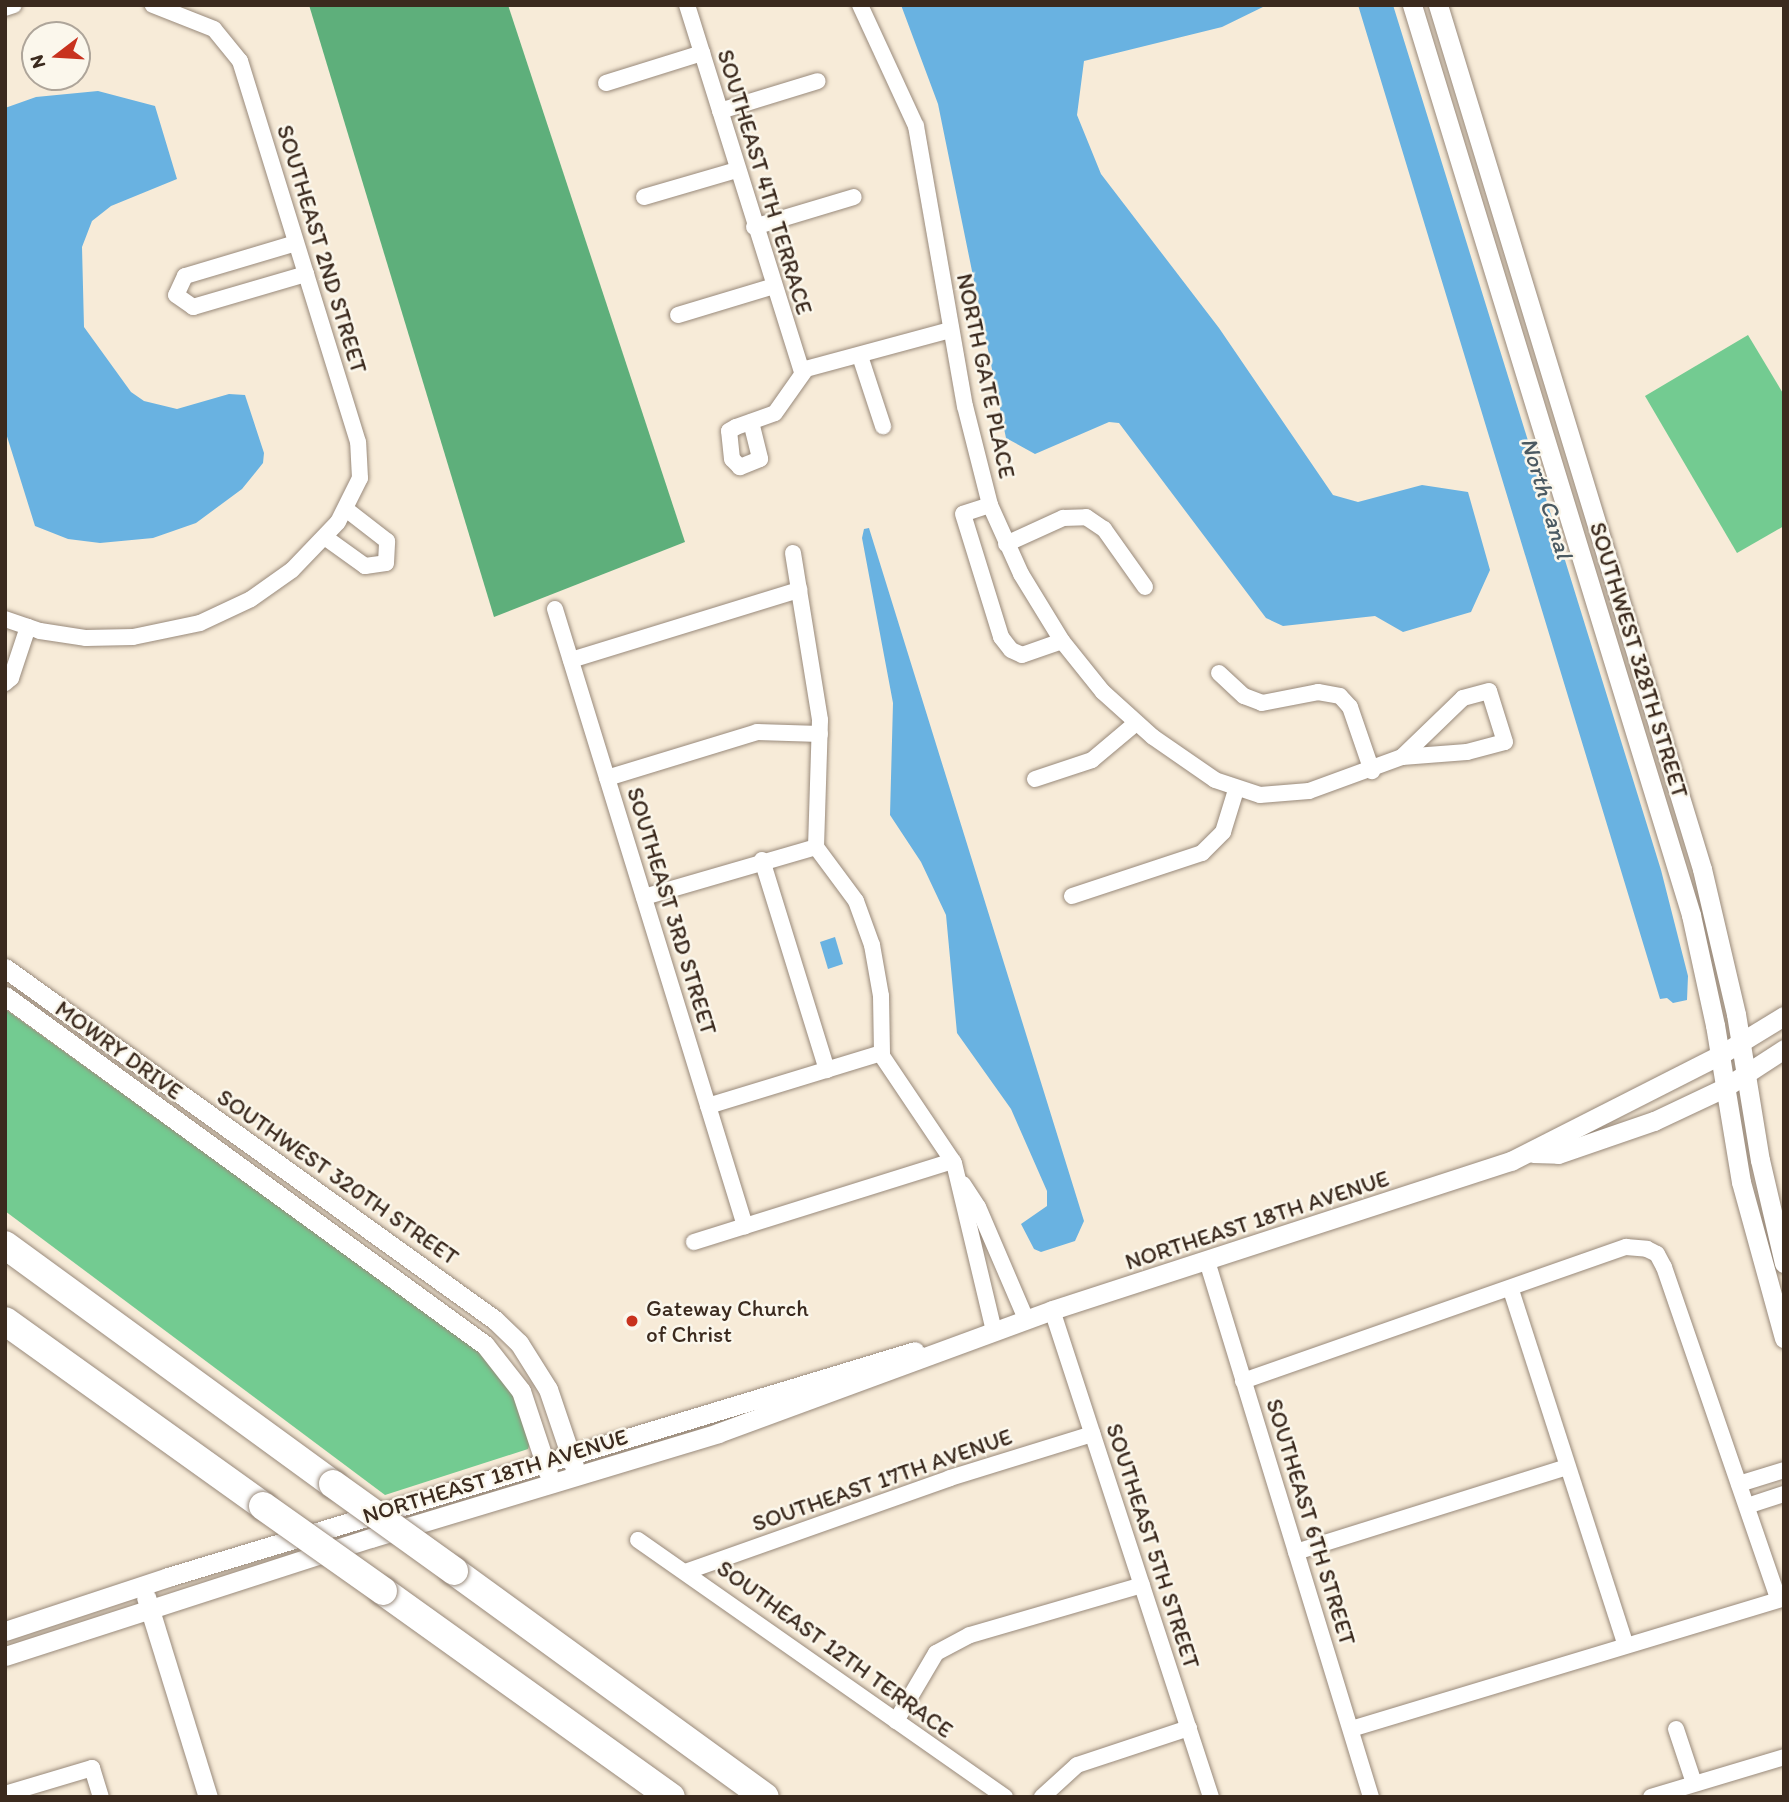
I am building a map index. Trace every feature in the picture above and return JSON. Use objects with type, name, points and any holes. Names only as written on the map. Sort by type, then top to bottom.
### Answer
[{"type":"highway","points":[[5,1245],[765,1797]]},
{"type":"highway","points":[[5,1321],[671,1797]]},
{"type":"street","points":[[5,8],[14,5]]},
{"type":"street","name":"SOUTHEAST 4TH TERRACE","points":[[687,5],[754,228],[802,372]]},
{"type":"street","name":"NORTH GATE PLACE","points":[[860,5],[916,126],[971,437],[990,505],[1006,544],[1062,641],[1103,692],[1136,723],[1198,770],[1237,790],[1285,795],[1372,771],[1402,757]]},
{"type":"street","name":"SOUTHWEST 328TH STREET","points":[[1412,5],[1691,915],[1750,1219],[1784,1338]]},
{"type":"street","name":"SOUTHWEST 328TH STREET","points":[[1438,5],[1699,857],[1741,1042],[1745,1074],[1784,1263]]},
{"type":"street","name":"SOUTHEAST 2ND STREET","points":[[17,623],[111,638],[200,623],[272,585],[326,538],[343,516],[360,478],[361,454],[240,61],[223,36],[193,13],[160,6]]},
{"type":"street","points":[[606,83],[702,53]]},
{"type":"street","points":[[720,111],[818,81]]},
{"type":"street","points":[[644,197],[737,170]]},
{"type":"street","points":[[754,228],[854,197]]},
{"type":"street","points":[[296,243],[185,276],[176,295],[193,307],[306,274]]},
{"type":"street","points":[[678,315],[774,286]]},
{"type":"street","points":[[751,422],[779,409],[802,372],[951,330]]},
{"type":"street","points":[[860,356],[883,426]]},
{"type":"street","points":[[990,505],[963,514],[1001,637],[1011,650],[1023,655],[1062,641]]},
{"type":"street","points":[[326,538],[365,566],[386,563],[387,541],[343,516]]},
{"type":"street","points":[[1006,544],[1063,518],[1086,517],[1104,529],[1145,587]]},
{"type":"street","points":[[793,553],[820,734],[816,847],[856,901],[872,945],[881,996],[881,1053],[953,1161],[960,1179],[994,1331]]},
{"type":"street","points":[[571,660],[799,590]]},
{"type":"street","name":"SOUTHEAST 3RD STREET","points":[[555,609],[745,1226]]},
{"type":"street","points":[[5,683],[11,678],[17,623]]},
{"type":"street","points":[[1613,658],[1638,665]]},
{"type":"street","points":[[1219,673],[1244,696],[1262,703],[1318,692],[1339,696],[1350,707],[1372,771]]},
{"type":"street","points":[[1489,691],[1505,742],[1467,752],[1402,757],[1463,698],[1489,691]]},
{"type":"street","points":[[1035,779],[1092,760],[1136,723]]},
{"type":"street","points":[[607,778],[757,732],[820,734]]},
{"type":"street","points":[[1072,896],[1202,853],[1223,832],[1237,790]]},
{"type":"street","points":[[644,897],[762,860],[816,847]]},
{"type":"street","points":[[762,860],[827,1070]]},
{"type":"street","name":"SOUTHWEST 320TH STREET","points":[[5,968],[495,1320],[519,1343],[548,1390],[577,1477]]},
{"type":"street","name":"MOWRY DRIVE","points":[[5,996],[485,1345],[521,1391],[552,1485]]},
{"type":"street","name":"NORTHEAST 18TH AVENUE","points":[[5,1657],[149,1609],[789,1410],[1052,1310],[1533,1153],[1554,1138],[1720,1055],[1784,1016]]},
{"type":"street","name":"NORTHEAST 18TH AVENUE","points":[[1533,1153],[1558,1154],[1680,1110],[1724,1088],[1784,1049]]},
{"type":"street","points":[[708,1106],[881,1053]]},
{"type":"street","points":[[1670,1081],[1680,1110]]},
{"type":"street","points":[[694,1242],[953,1161]]},
{"type":"street","points":[[960,1179],[978,1207],[1026,1319]]},
{"type":"street","points":[[1243,1381],[1511,1290],[1626,1247],[1657,1254],[1781,1599],[1350,1729]]},
{"type":"street","name":"SOUTHEAST 6TH STREET","points":[[1207,1261],[1371,1797]]},
{"type":"street","points":[[1511,1290],[1626,1645]]},
{"type":"street","name":"SOUTHEAST 5TH STREET","points":[[1052,1310],[1211,1797]]},
{"type":"street","name":"NORTHEAST 18TH AVENUE","points":[[5,1631],[142,1585],[810,1380],[994,1331]]},
{"type":"street","name":"SOUTHEAST 17TH AVENUE","points":[[688,1571],[950,1478],[1092,1434]]},
{"type":"street","points":[[1296,1552],[1567,1467]]},
{"type":"street","points":[[1739,1483],[1784,1470]]},
{"type":"street","points":[[1746,1506],[1784,1494]]},
{"type":"street","name":"SOUTHEAST 12TH TERRACE","points":[[638,1540],[688,1571],[1005,1797]]},
{"type":"street","points":[[142,1585],[208,1797]]},
{"type":"street","points":[[895,1721],[936,1653],[970,1635],[1142,1585]]},
{"type":"street","points":[[1042,1797],[1077,1765],[1189,1728]]},
{"type":"street","points":[[1676,1729],[1694,1783]]},
{"type":"street","points":[[1651,1797],[1784,1757]]},
{"type":"street","points":[[5,1794],[92,1768],[101,1797]]},
{"type":"green space","points":[[309,5],[508,5],[685,542],[494,617]]},
{"type":"green space","points":[[1748,335],[1784,395],[1784,526],[1737,553],[1645,396]]},
{"type":"green space","points":[[5,1009],[478,1350],[512,1391],[530,1443],[528,1449],[385,1495],[5,1211]]},
{"type":"water","points":[[901,5],[1267,5],[1222,27],[1084,61],[1077,115],[1101,174],[1219,328],[1333,495],[1358,502],[1422,485],[1468,492],[1490,570],[1471,612],[1403,632],[1375,616],[1283,626],[1266,618],[1119,423],[1109,422],[1035,454],[1006,438],[938,104]]},
{"type":"water","name":"North Canal","points":[[1358,5],[1393,5],[1661,870],[1688,976],[1687,1000],[1673,1003],[1667,998],[1660,999]]},
{"type":"water","points":[[98,91],[155,106],[177,179],[111,206],[92,221],[82,247],[84,327],[131,392],[144,401],[177,409],[229,394],[245,395],[264,453],[263,463],[242,489],[196,523],[153,538],[100,543],[68,539],[35,526],[5,430],[5,108],[36,97]]},
{"type":"water","points":[[869,528],[1084,1221],[1075,1241],[1041,1252],[1034,1249],[1021,1224],[1047,1206],[1047,1191],[1011,1109],[957,1033],[946,915],[921,862],[890,815],[893,703],[862,538],[864,529]]},
{"type":"water","points":[[835,937],[843,964],[828,969],[820,942]]},
{"type":"place","name":"Gateway Church of Christ","points":[[632,1321]]}]
